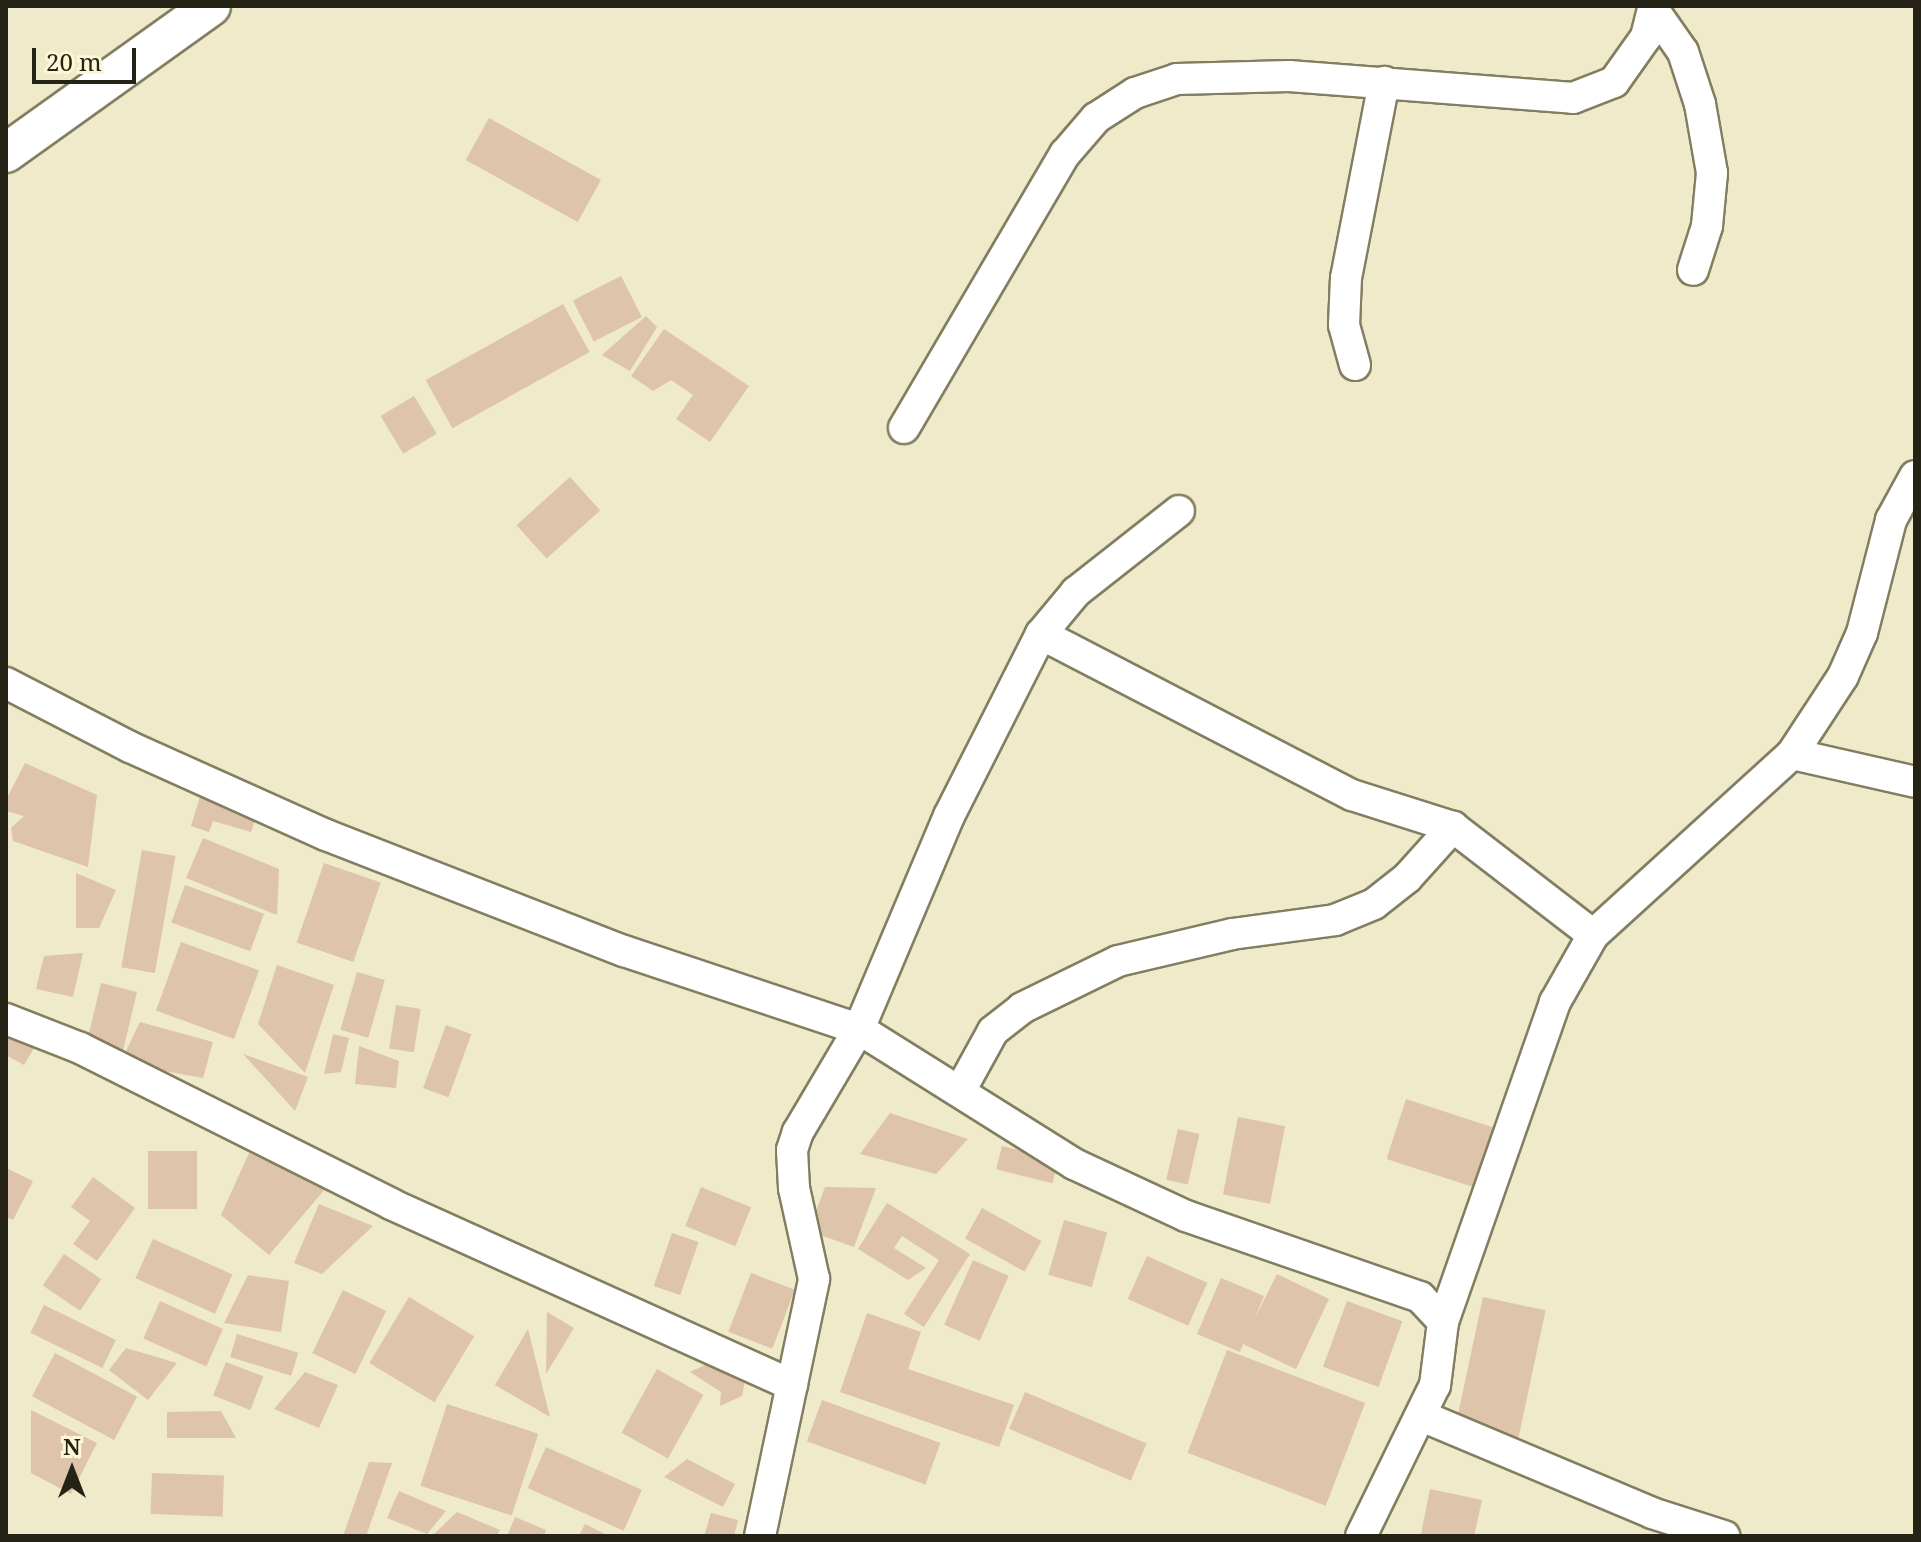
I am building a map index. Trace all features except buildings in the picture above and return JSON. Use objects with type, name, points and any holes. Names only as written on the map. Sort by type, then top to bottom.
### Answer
[{"type":"street","points":[[6,153],[211,6]]},
{"type":"street","points":[[904,428],[1065,154],[1096,118],[1135,93],[1177,79],[1289,76],[1573,98],[1596,93],[1628,66],[1646,37],[1653,8]]},
{"type":"street","points":[[1653,8],[1683,52],[1700,104],[1712,173],[1707,226],[1693,270]]},
{"type":"street","points":[[1355,365],[1344,325],[1346,278],[1384,82]]},
{"type":"street","points":[[1361,1536],[1424,1417],[1444,1347],[1443,1322],[1555,1002],[1593,935],[1792,754],[1843,676],[1862,633],[1891,520],[1915,476]]},
{"type":"street","points":[[760,1536],[814,1279],[794,1188],[792,1150],[807,1113],[859,1029],[949,816],[1041,634],[1076,592],[1179,511]]},
{"type":"street","points":[[1041,634],[1352,795],[1453,827],[1593,935]]},
{"type":"street","points":[[6,683],[130,747],[326,835],[624,951],[859,1029],[1074,1164],[1186,1216],[1389,1282],[1420,1297],[1443,1322]]},
{"type":"street","points":[[1792,754],[1915,782]]},
{"type":"street","points":[[960,1091],[993,1031],[1022,1008],[1118,961],[1217,937],[1335,920],[1374,904],[1407,878],[1453,827]]},
{"type":"street","points":[[6,1019],[80,1048],[391,1204],[792,1385]]},
{"type":"street","points":[[1424,1417],[1652,1513],[1724,1536]]}]
